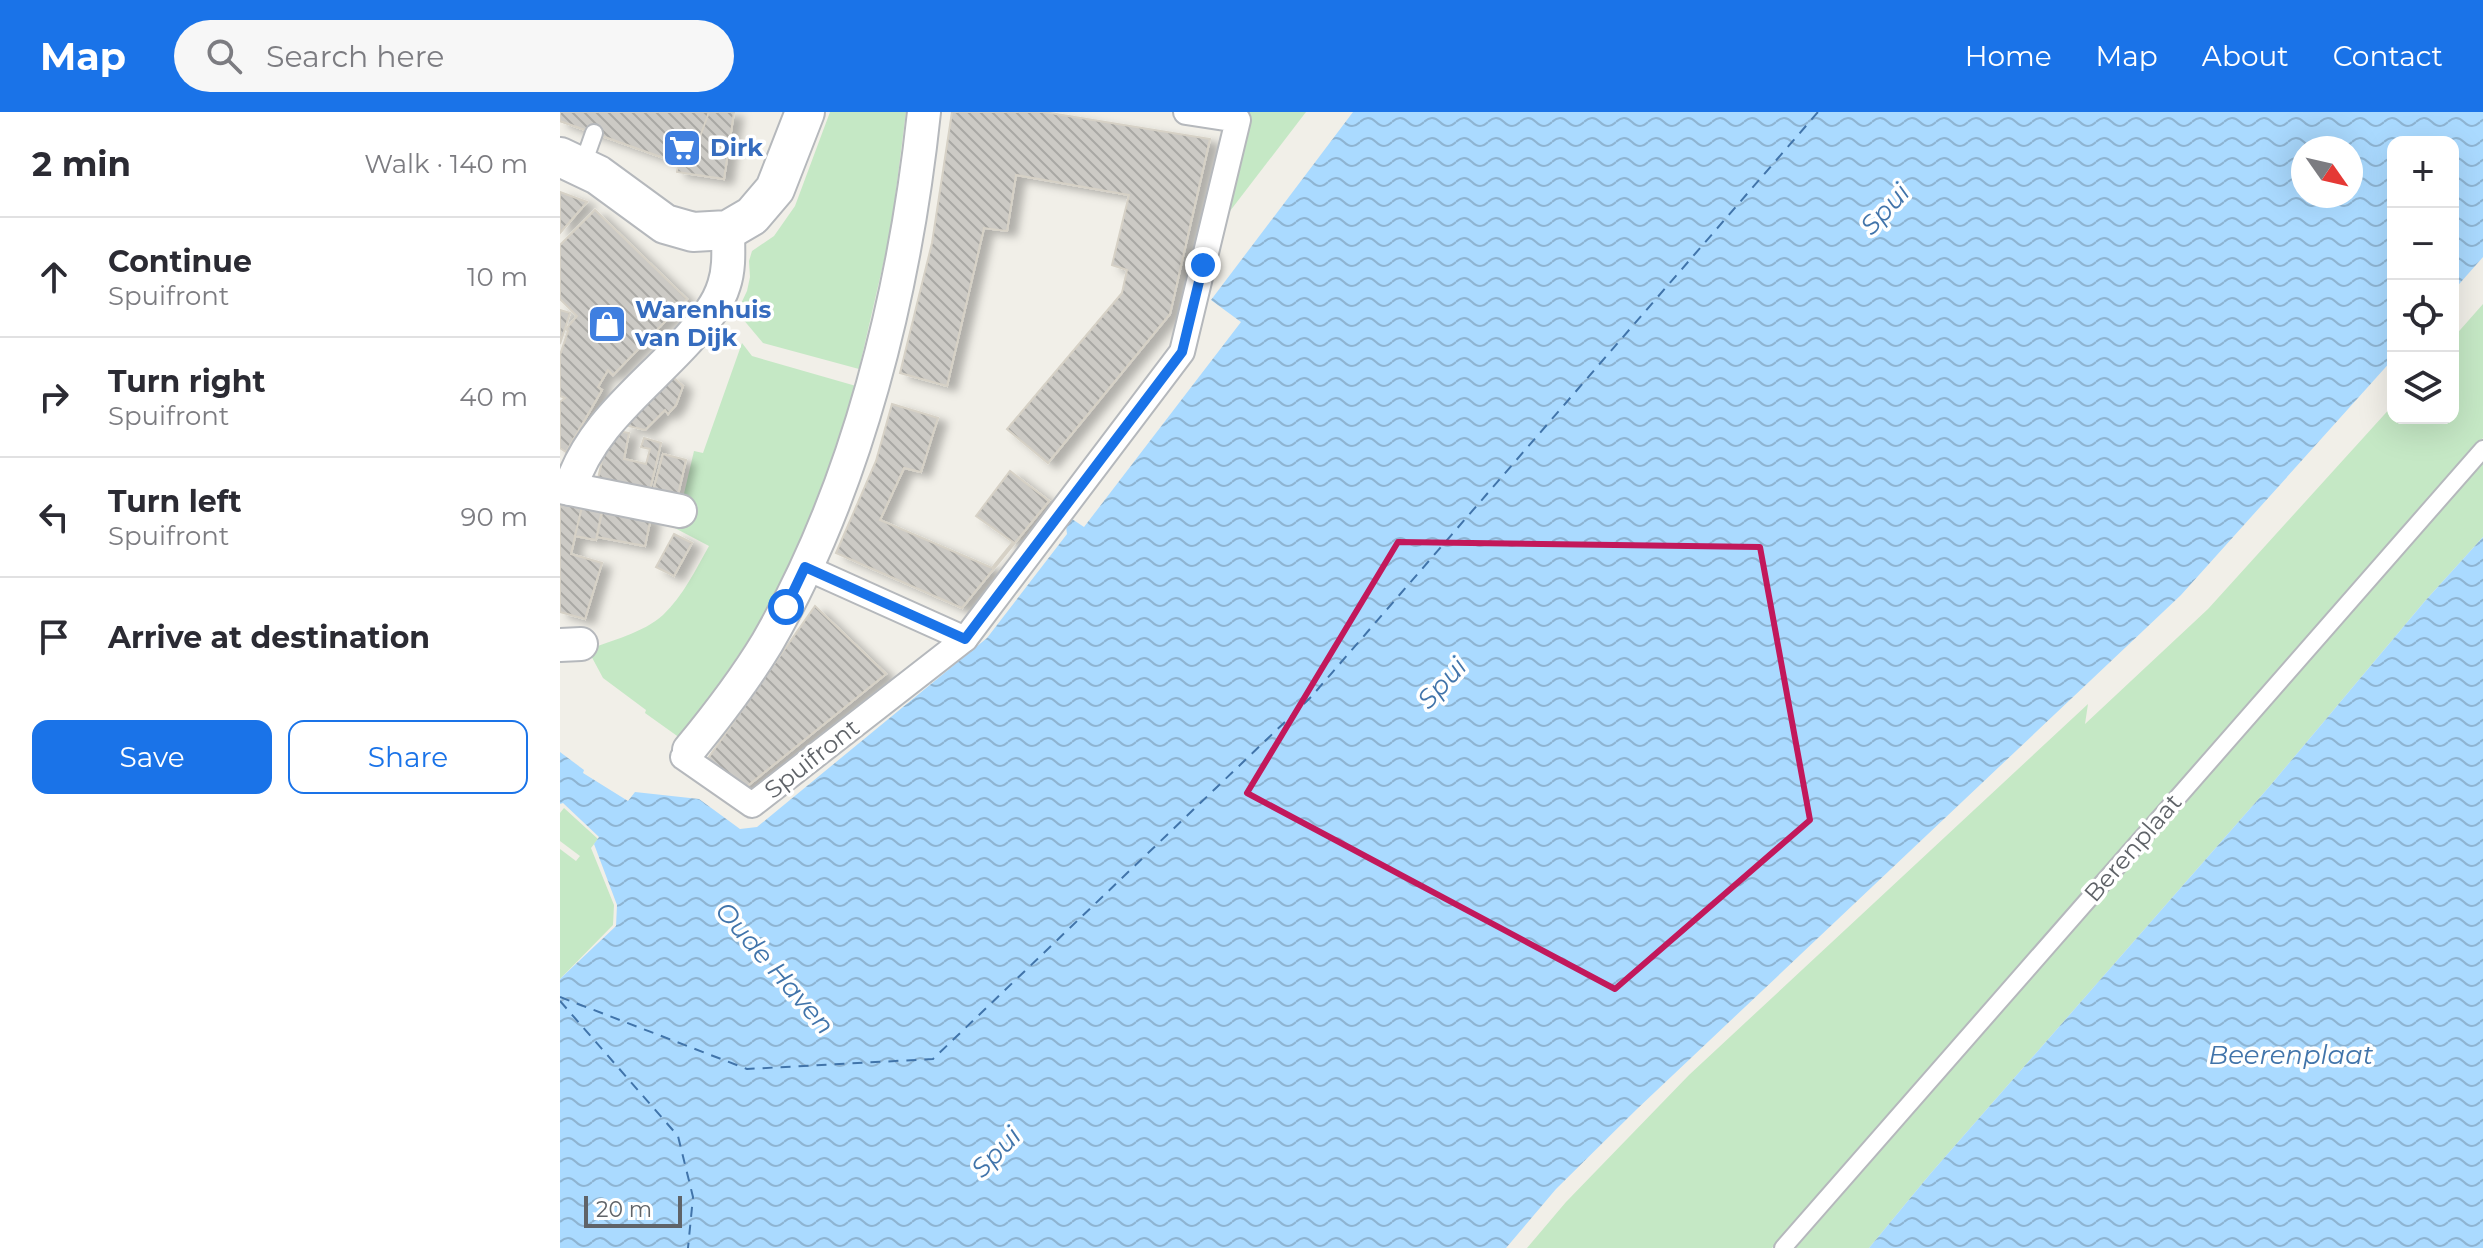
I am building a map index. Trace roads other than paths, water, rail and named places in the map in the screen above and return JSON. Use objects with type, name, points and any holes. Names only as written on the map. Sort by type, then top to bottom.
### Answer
[{"type":"street","points":[[579,152],[607,181],[650,215],[678,229],[693,232],[728,230],[752,216],[775,189],[805,112]]},
{"type":"street","name":"Spuifront","points":[[924,112],[905,239],[878,358],[852,448],[827,517],[786,607],[760,654],[727,703],[683,757],[752,805],[965,639],[1182,352],[1238,120],[1186,112]]},
{"type":"street","points":[[680,511],[565,488],[609,420],[678,350],[715,306],[727,272],[728,230]]},
{"type":"street","points":[[805,567],[965,639]]},
{"type":"lane","name":"Berenplaat","points":[[1783,1248],[2483,449]]},
{"type":"water","points":[[1353,112],[2483,112],[2483,257],[2459,284],[2459,136],[2387,136],[2387,366],[2181,595],[1637,1109],[1556,1189],[1506,1248],[560,1248],[560,979],[616,926],[617,905],[594,844],[599,837],[563,803],[560,804],[560,752],[584,770],[583,773],[628,801],[635,792],[699,799],[740,829],[757,827],[987,638],[1067,534],[1066,526],[1072,519],[1084,527],[1241,322],[1211,300]]},
{"type":"water","name":"Beerenplaat","points":[[2483,537],[2483,1248],[1869,1248],[1931,1173]]},
{"type":"place","name":"Dirk","points":[[682,148]]},
{"type":"place","name":"Warenhuis van Dijk","points":[[607,324]]},
{"type":"water label","name":"Spui","points":[[1885,209]]},
{"type":"water label","name":"Spui","points":[[1442,683]]},
{"type":"water label","name":"Oude Haven","points":[[775,968]]},
{"type":"water label","name":"Spui","points":[[996,1152]]}]
